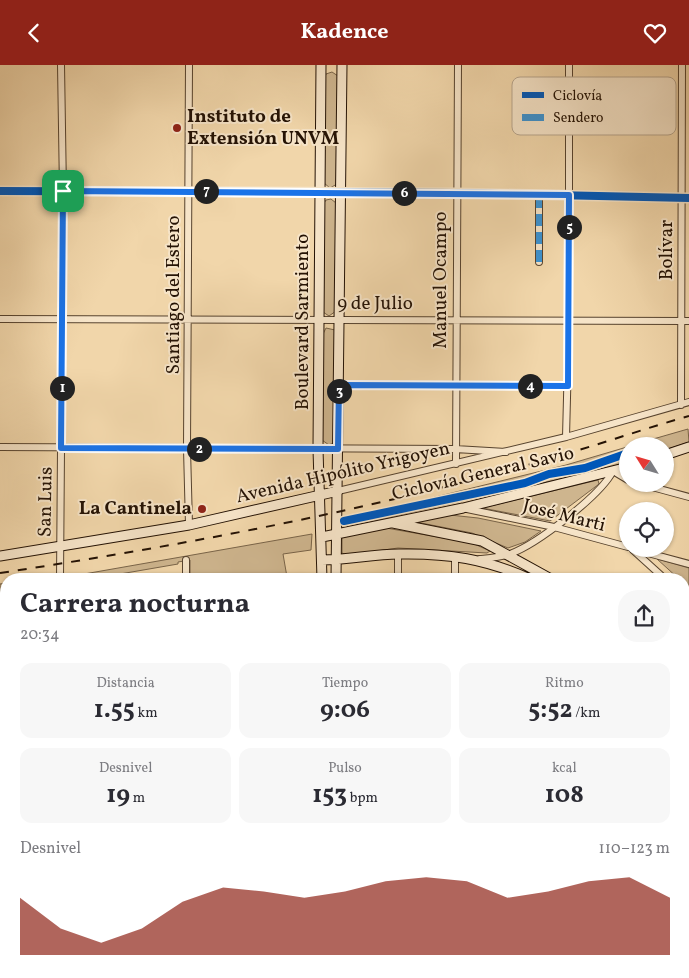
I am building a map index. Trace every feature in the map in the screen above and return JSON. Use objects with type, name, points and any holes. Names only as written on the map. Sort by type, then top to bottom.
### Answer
[{"type":"main road","name":"Boulevard Sarmiento","points":[[321,65],[318,449],[322,573]]},
{"type":"main road","name":"Boulevard Sarmiento","points":[[336,573],[342,65]]},
{"type":"main road","points":[[674,452],[689,447]]},
{"type":"main road","points":[[322,537],[336,532],[463,508],[619,469]]},
{"type":"main road","name":"Avenida Hipólito Yrigoyen","points":[[0,556],[189,525],[338,491]]},
{"type":"main road","points":[[387,522],[474,538],[509,554],[541,573]]},
{"type":"main road","points":[[322,561],[398,553],[478,559],[508,573]]},
{"type":"street","name":"San Luis","points":[[60,573],[63,191],[61,65]]},
{"type":"street","name":"Santiago del Estero","points":[[189,65],[190,319],[187,449],[189,525]]},
{"type":"street","name":"Manuel Ocampo","points":[[456,464],[458,65]]},
{"type":"street","name":"Bolívar","points":[[681,405],[681,321],[685,197],[682,65]]},
{"type":"street","points":[[566,437],[570,319],[569,135]]},
{"type":"street","points":[[0,191],[456,193],[685,197]]},
{"type":"street","points":[[539,195],[539,262]]},
{"type":"street","name":"9 de Julio","points":[[0,319],[570,319],[689,321]]},
{"type":"street","points":[[339,385],[568,386]]},
{"type":"street","name":"Avenida Hipólito Yrigoyen","points":[[338,491],[566,437],[689,402]]},
{"type":"street","points":[[0,447],[455,449],[506,452]]},
{"type":"street","points":[[478,559],[509,554],[529,545],[554,527],[607,482],[613,471],[619,475]]},
{"type":"street","points":[[674,493],[689,497]]},
{"type":"street","name":"José Marti","points":[[463,508],[554,527],[619,545]]},
{"type":"street","points":[[398,553],[398,573]]},
{"type":"street","points":[[455,557],[456,573]]},
{"type":"street","points":[[641,557],[658,573]]},
{"type":"street","points":[[662,557],[689,564]]},
{"type":"street","points":[[186,560],[186,573]]},
{"type":"shaded area","points":[[332,72],[338,76],[337,184],[330,188],[324,183],[324,79],[326,74]]},
{"type":"shaded area","points":[[331,199],[336,203],[336,311],[329,316],[323,312],[323,205],[326,200]]},
{"type":"shaded area","points":[[326,328],[335,330],[333,443],[329,445],[322,440],[323,334]]},
{"type":"shaded area","points":[[688,429],[689,442],[674,447],[674,437],[660,437]]},
{"type":"shaded area","points":[[619,449],[619,465],[605,469],[350,526],[350,518],[566,465]]},
{"type":"shaded area","points":[[598,480],[599,484],[550,521],[482,508]]},
{"type":"shaded area","points":[[450,515],[478,518],[541,531],[525,542],[508,548],[472,533],[416,522]]},
{"type":"shaded area","points":[[386,528],[472,543],[490,551],[487,553],[398,548],[348,555],[342,553],[342,537]]},
{"type":"shaded area","points":[[312,534],[311,550],[283,554],[286,573],[190,573],[190,560],[178,562],[178,564],[126,573],[90,573]]},
{"type":"shaded area","points":[[657,559],[689,568],[689,573],[672,573]]},
{"type":"railway","points":[[0,573],[139,551],[347,510],[484,477],[689,416]]},
{"type":"marked path","points":[[539,195],[539,262]]},
{"type":"cycle path","points":[[0,191],[456,193],[689,198]]},
{"type":"cycle path","name":"Ciclovía General Savio","points":[[344,521],[525,483],[549,474],[585,468],[619,456]]},
{"type":"place","name":"Instituto de Extensión UNVM","points":[[177,128]]},
{"type":"place","name":"La Cantinela","points":[[202,509]]},
{"type":"route","points":[[63,191],[569,195],[570,319],[568,386],[339,385],[338,449],[61,448],[63,191]]}]
